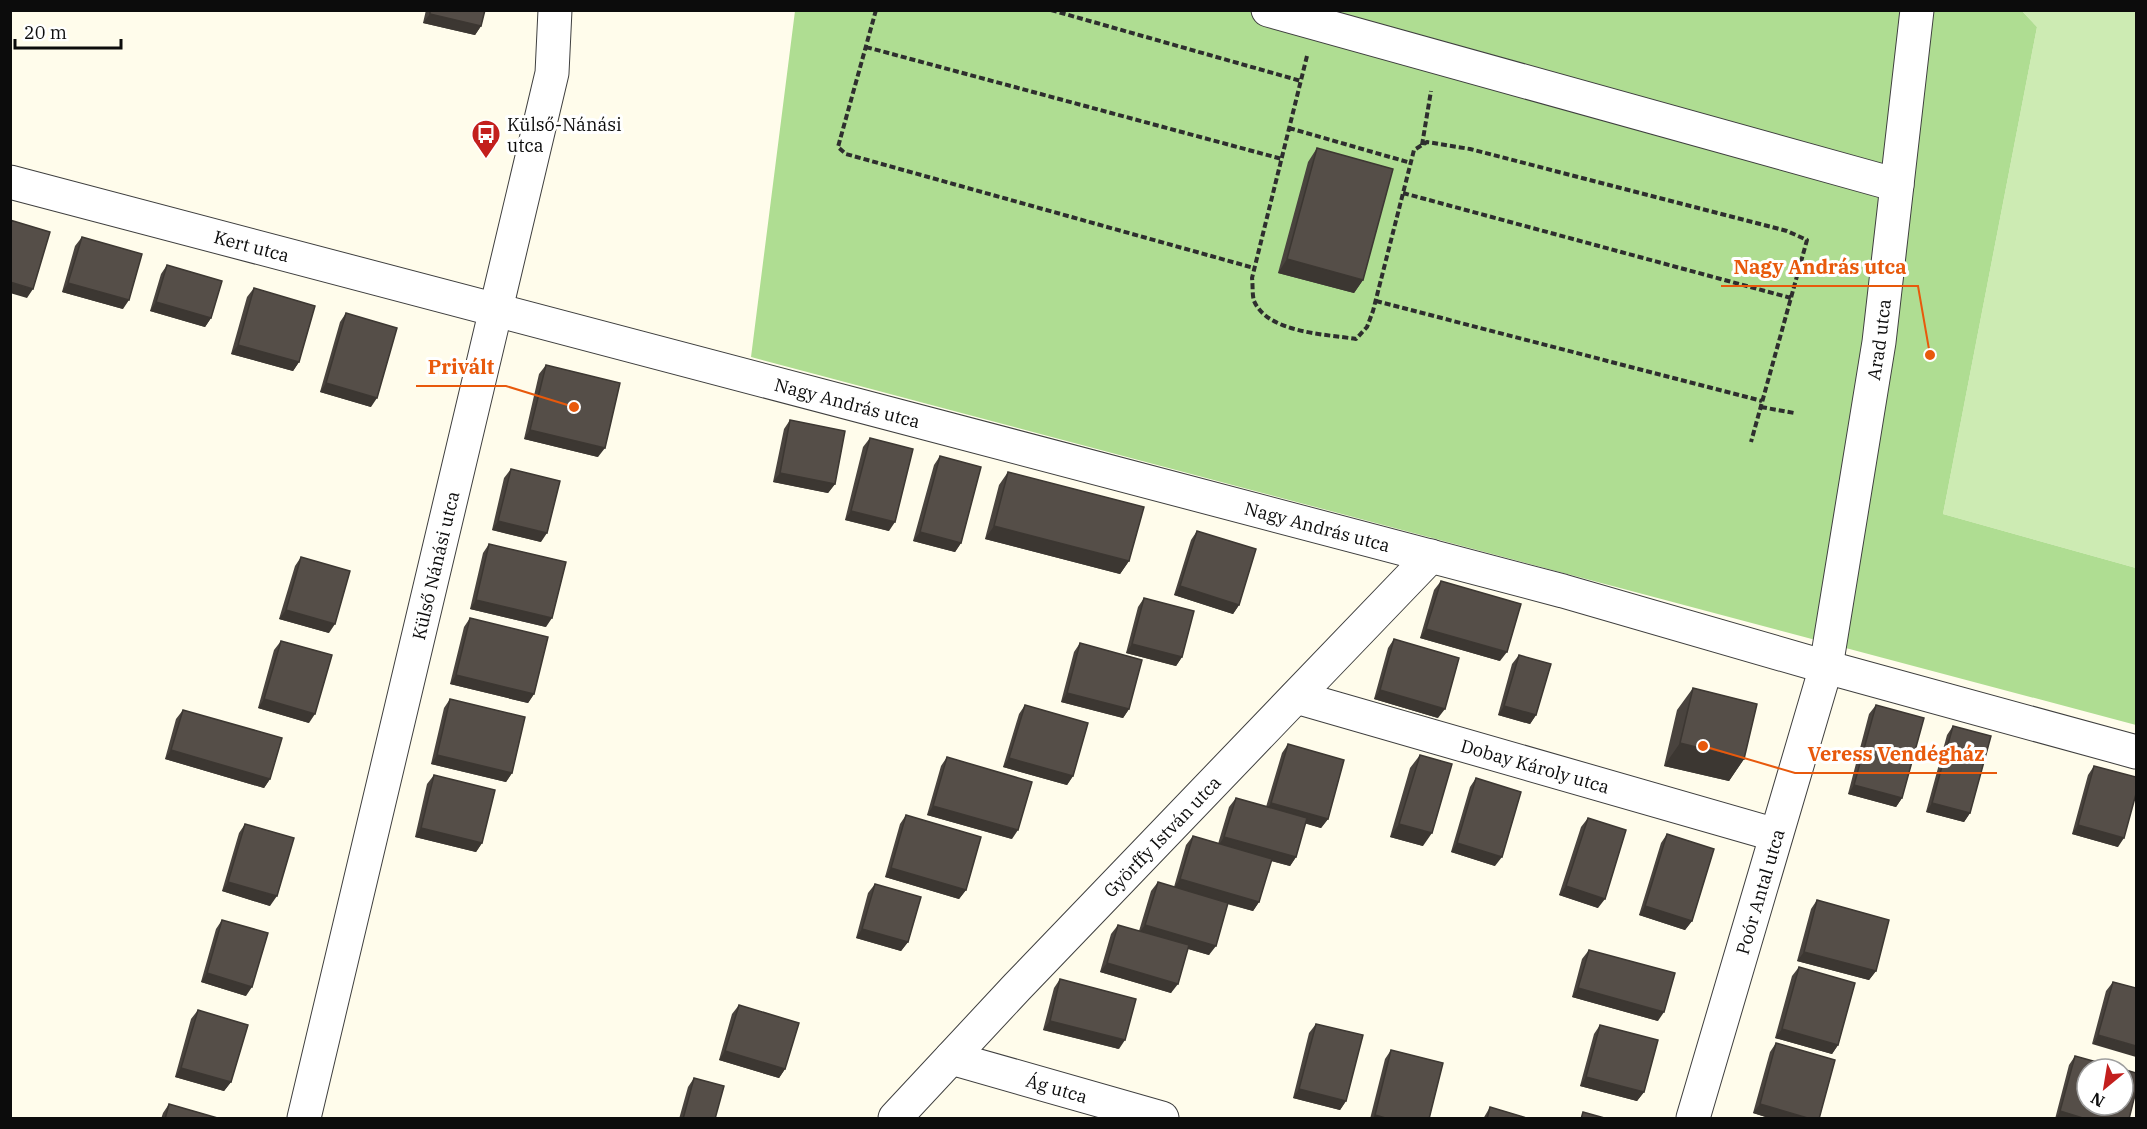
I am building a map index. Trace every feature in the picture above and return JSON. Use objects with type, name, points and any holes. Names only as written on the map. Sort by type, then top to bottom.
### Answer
[{"type":"street","name":"Külső Nánási utca","points":[[304,1119],[552,73],[555,10]]},
{"type":"street","points":[[1268,10],[1898,185]]},
{"type":"street","name":"Arad utca","points":[[1826,667],[1879,342],[1917,10]]},
{"type":"street","name":"Kert utca","points":[[10,182],[495,309]]},
{"type":"street","name":"Nagy András utca","points":[[495,309],[1563,591],[1826,667],[2136,752]]},
{"type":"street","name":"Györffy István utca","points":[[895,1119],[1431,556]]},
{"type":"street","name":"Poór Antal utca","points":[[1693,1119],[1826,667]]},
{"type":"street","name":"Dobay Károly utca","points":[[1296,697],[1776,835]]},
{"type":"street","name":"Ág utca","points":[[951,1058],[1162,1119]]},
{"type":"path","points":[[876,10],[838,147],[846,154],[1254,268]]},
{"type":"path","points":[[1051,10],[1301,81]]},
{"type":"path","points":[[1315,24],[1252,278],[1253,299],[1263,316],[1292,329],[1356,339],[1367,327],[1376,301],[1414,150],[1427,142],[1470,149],[1787,231],[1807,240],[1751,442]]},
{"type":"path","points":[[866,47],[1282,159]]},
{"type":"path","points":[[1422,145],[1436,58]]},
{"type":"path","points":[[1289,128],[1411,163]]},
{"type":"path","points":[[1403,194],[1791,298]]},
{"type":"path","points":[[1376,301],[1794,413]]},
{"type":"green space","points":[[795,11],[2022,11],[2037,27],[1943,514],[2136,568],[2136,725],[751,357]]},
{"type":"green space","points":[[2022,11],[2136,11],[2136,568],[1943,514],[2037,27]]},
{"type":"building","points":[[430,10],[485,10],[481,26],[430,14]]},
{"type":"building","points":[[1317,148],[1393,169],[1363,280],[1287,259]]},
{"type":"building","points":[[10,220],[50,232],[33,289],[10,282]]},
{"type":"building","points":[[82,237],[142,254],[129,300],[68,283]]},
{"type":"building","points":[[167,265],[222,281],[211,318],[156,302]]},
{"type":"building","points":[[254,288],[315,306],[299,362],[238,345]]},
{"type":"building","points":[[346,313],[397,328],[377,398],[326,383]]},
{"type":"building","points":[[546,365],[620,383],[605,448],[530,430]]},
{"type":"building","points":[[790,420],[845,431],[835,484],[780,473]]},
{"type":"building","points":[[870,438],[913,449],[895,522],[851,511]]},
{"type":"building","points":[[940,456],[981,467],[961,543],[920,532]]},
{"type":"building","points":[[511,469],[560,481],[547,533],[498,521]]},
{"type":"building","points":[[1008,472],[1144,507],[1129,561],[994,526]]},
{"type":"building","points":[[1197,531],[1256,549],[1239,605],[1180,586]]},
{"type":"building","points":[[489,544],[566,562],[552,618],[476,600]]},
{"type":"building","points":[[301,557],[350,571],[335,624],[286,610]]},
{"type":"building","points":[[1441,581],[1521,604],[1507,652],[1426,629]]},
{"type":"building","points":[[1144,598],[1194,611],[1182,657],[1132,644]]},
{"type":"building","points":[[470,618],[548,637],[534,694],[456,675]]},
{"type":"building","points":[[1394,639],[1459,658],[1445,709],[1380,690]]},
{"type":"building","points":[[281,641],[332,655],[315,714],[264,699]]},
{"type":"building","points":[[1080,643],[1142,660],[1129,709],[1067,693]]},
{"type":"building","points":[[1519,655],[1551,664],[1536,715],[1504,706]]},
{"type":"building","points":[[1693,688],[1757,704],[1744,759],[1680,743]]},
{"type":"building","points":[[450,699],[525,717],[512,773],[437,755]]},
{"type":"building","points":[[1025,705],[1088,723],[1073,776],[1009,758]]},
{"type":"building","points":[[1876,705],[1924,718],[1902,798],[1854,785]]},
{"type":"building","points":[[183,710],[282,738],[270,779],[171,750]]},
{"type":"building","points":[[1953,726],[1991,736],[1970,813],[1932,803]]},
{"type":"building","points":[[1288,744],[1344,760],[1328,819],[1271,803]]},
{"type":"building","points":[[1420,755],[1452,764],[1432,833],[1399,824]]},
{"type":"building","points":[[947,757],[1032,782],[1018,830],[933,806]]},
{"type":"building","points":[[2094,766],[2136,777],[2136,794],[2124,838],[2078,825]]},
{"type":"building","points":[[434,775],[495,790],[482,843],[421,828]]},
{"type":"building","points":[[1476,778],[1521,792],[1502,857],[1457,843]]},
{"type":"building","points":[[1236,798],[1307,818],[1296,857],[1224,837]]},
{"type":"building","points":[[906,815],[981,837],[966,890],[891,868]]},
{"type":"building","points":[[1588,818],[1626,830],[1605,899],[1566,886]]},
{"type":"building","points":[[245,824],[294,838],[277,896],[228,882]]},
{"type":"building","points":[[1667,834],[1714,849],[1692,921],[1645,906]]},
{"type":"building","points":[[1193,836],[1272,859],[1259,902],[1180,879]]},
{"type":"building","points":[[1158,882],[1228,903],[1216,946],[1145,925]]},
{"type":"building","points":[[875,884],[921,897],[908,942],[862,929]]},
{"type":"building","points":[[1817,900],[1889,920],[1876,971],[1804,952]]},
{"type":"building","points":[[222,920],[268,933],[252,987],[207,973]]},
{"type":"building","points":[[1118,925],[1189,945],[1178,984],[1107,963]]},
{"type":"building","points":[[1589,950],[1675,973],[1664,1012],[1578,988]]},
{"type":"building","points":[[1799,967],[1855,983],[1838,1045],[1782,1029]]},
{"type":"building","points":[[1060,979],[1136,999],[1125,1040],[1050,1021]]},
{"type":"building","points":[[2113,982],[2136,988],[2136,1046],[2098,1035]]},
{"type":"building","points":[[739,1005],[799,1023],[785,1069],[725,1051]]},
{"type":"building","points":[[198,1010],[248,1025],[231,1082],[181,1068]]},
{"type":"building","points":[[1316,1024],[1363,1035],[1346,1101],[1299,1089]]},
{"type":"building","points":[[1600,1025],[1658,1040],[1644,1092],[1586,1077]]},
{"type":"building","points":[[1776,1043],[1835,1060],[1819,1119],[1811,1119],[1760,1104]]},
{"type":"building","points":[[1391,1050],[1443,1063],[1429,1119],[1389,1119],[1375,1115]]},
{"type":"building","points":[[2075,1056],[2079,1057],[2075,1057],[2075,1116],[2060,1111]]},
{"type":"building","points":[[694,1078],[724,1086],[715,1119],[683,1119]]},
{"type":"building","points":[[169,1104],[221,1119],[165,1119]]},
{"type":"building","points":[[1490,1107],[1530,1119],[1487,1119]]},
{"type":"building","points":[[1583,1112],[1608,1119],[1581,1119]]},
{"type":"building","points":[[2080,1117],[2130,1117],[2129,1119]]},
{"type":"place","name":"Külső-Nánási utca","points":[[486,160]]},
{"type":"place","name":"Nagy András utca","points":[[1930,355]]},
{"type":"place","name":"Privált","points":[[574,407]]},
{"type":"place","name":"Veress Vendégház","points":[[1703,746]]}]
